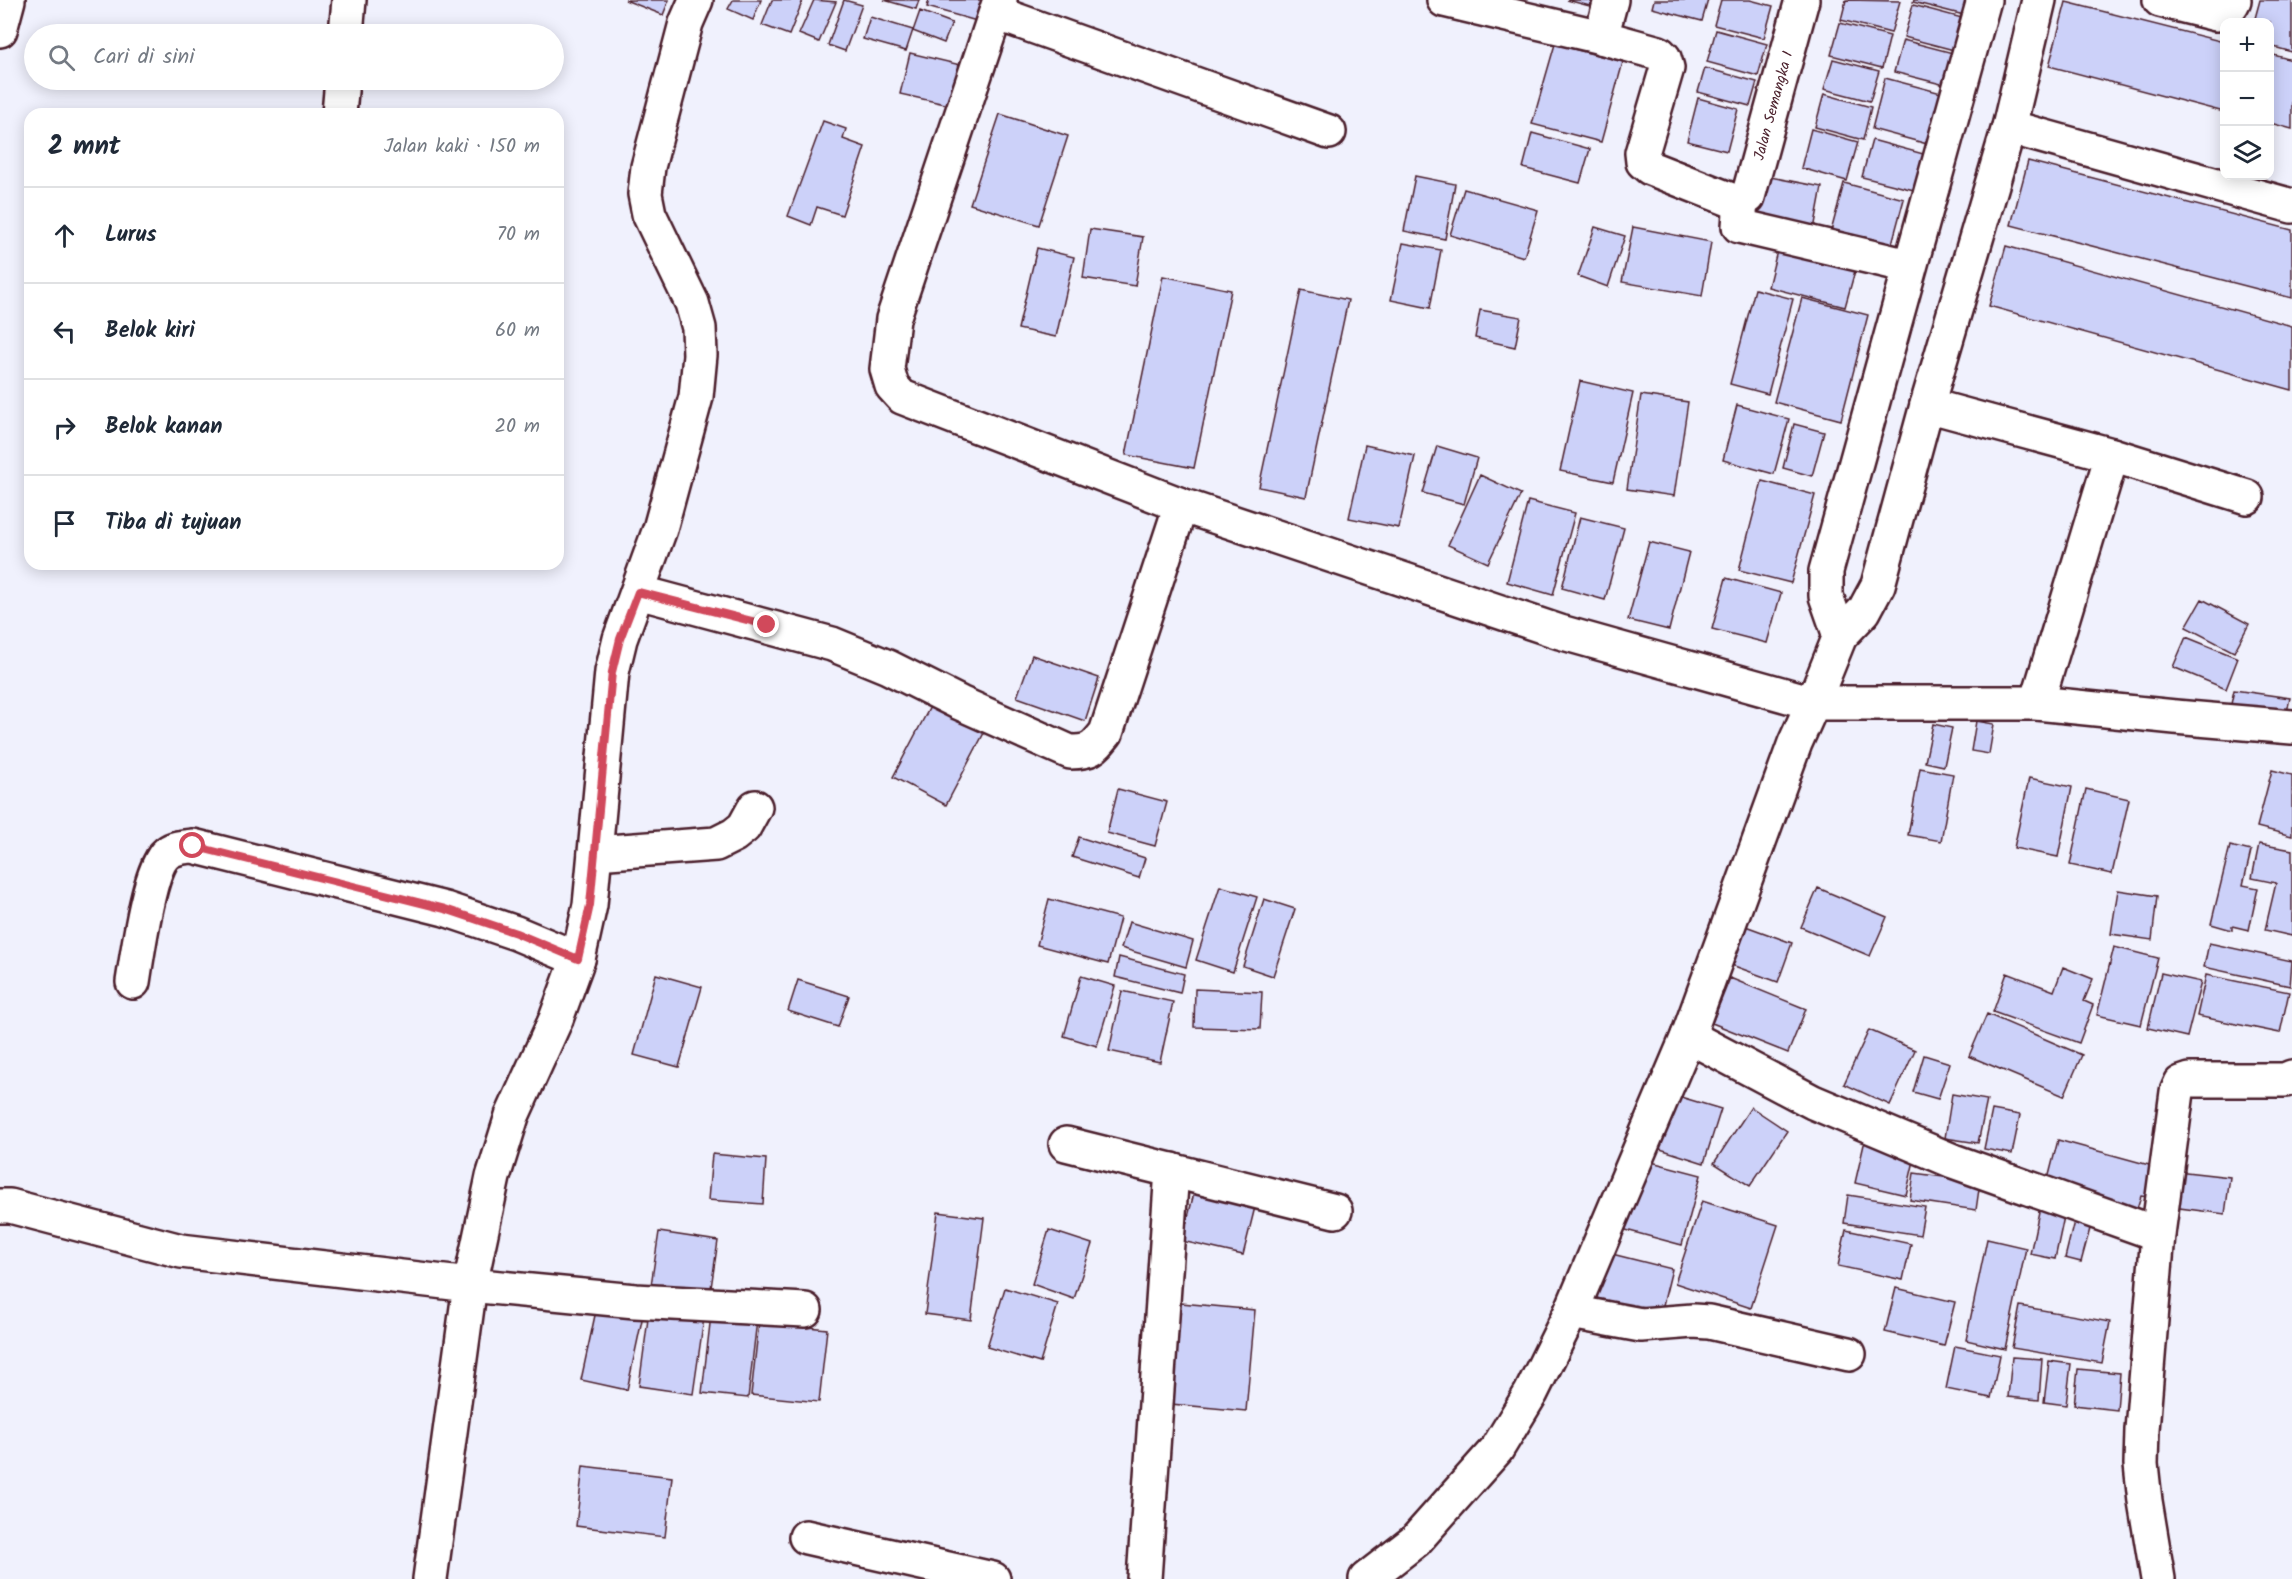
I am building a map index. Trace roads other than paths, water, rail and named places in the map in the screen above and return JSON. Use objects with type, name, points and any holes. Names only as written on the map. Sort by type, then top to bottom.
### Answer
[{"type":"street","points":[[0,30],[8,0]]},
{"type":"street","points":[[347,24],[349,0]]},
{"type":"street","points":[[430,1579],[470,1285],[493,1177],[512,1116],[556,1020],[578,959],[590,905],[612,672],[620,639],[660,529],[696,396],[700,355],[699,327],[692,303],[652,222],[645,194],[648,167],[686,23],[696,0]]},
{"type":"street","points":[[1444,0],[1659,53],[1665,58],[1667,68],[1642,153],[1641,158],[1645,165],[1737,201],[1739,226],[1909,266]]},
{"type":"street","points":[[1600,37],[1611,0]]},
{"type":"street","name":"Jalan Semangka I","points":[[1737,201],[1748,196],[1802,0]]},
{"type":"street","points":[[1840,636],[1826,596],[1826,571],[1984,0]]},
{"type":"street","points":[[1366,1579],[1415,1542],[1497,1449],[1531,1393],[1570,1312],[1688,1036],[1795,743],[1840,636],[1864,610],[1878,585],[1927,405],[2009,127],[2039,0]]},
{"type":"street","points":[[2160,0],[2216,14],[2232,6],[2234,0]]},
{"type":"street","points":[[1329,132],[998,6],[893,319],[887,369],[891,386],[902,396],[1181,505],[1560,632],[1813,703],[2037,703],[2292,727]]},
{"type":"street","points":[[340,108],[341,90]]},
{"type":"street","points":[[2009,127],[2292,206]]},
{"type":"street","points":[[1927,405],[2112,455],[2247,497]]},
{"type":"street","points":[[2037,703],[2112,455]]},
{"type":"street","points":[[638,592],[832,644],[888,667],[960,703],[1070,752],[1086,752],[1095,747],[1106,733],[1181,505]]},
{"type":"street","points":[[596,853],[716,844],[734,836],[744,827],[755,807]]},
{"type":"street","points":[[133,982],[148,896],[160,863],[166,853],[179,847],[193,846],[445,909],[516,933],[578,959]]},
{"type":"street","points":[[1688,1036],[1813,1102],[1953,1161],[2158,1234]]},
{"type":"street","points":[[2158,1579],[2141,1464],[2142,1430],[2158,1234],[2177,1092],[2181,1083],[2190,1080],[2285,1080],[2292,1077]]},
{"type":"street","points":[[1066,1144],[1335,1211]]},
{"type":"street","points":[[1144,1579],[1172,1170]]},
{"type":"street","points":[[0,1206],[10,1206],[181,1251],[470,1285],[635,1301],[805,1310]]},
{"type":"street","points":[[1570,1312],[1641,1325],[1709,1322],[1849,1354]]},
{"type":"street","points":[[807,1537],[993,1579]]}]
